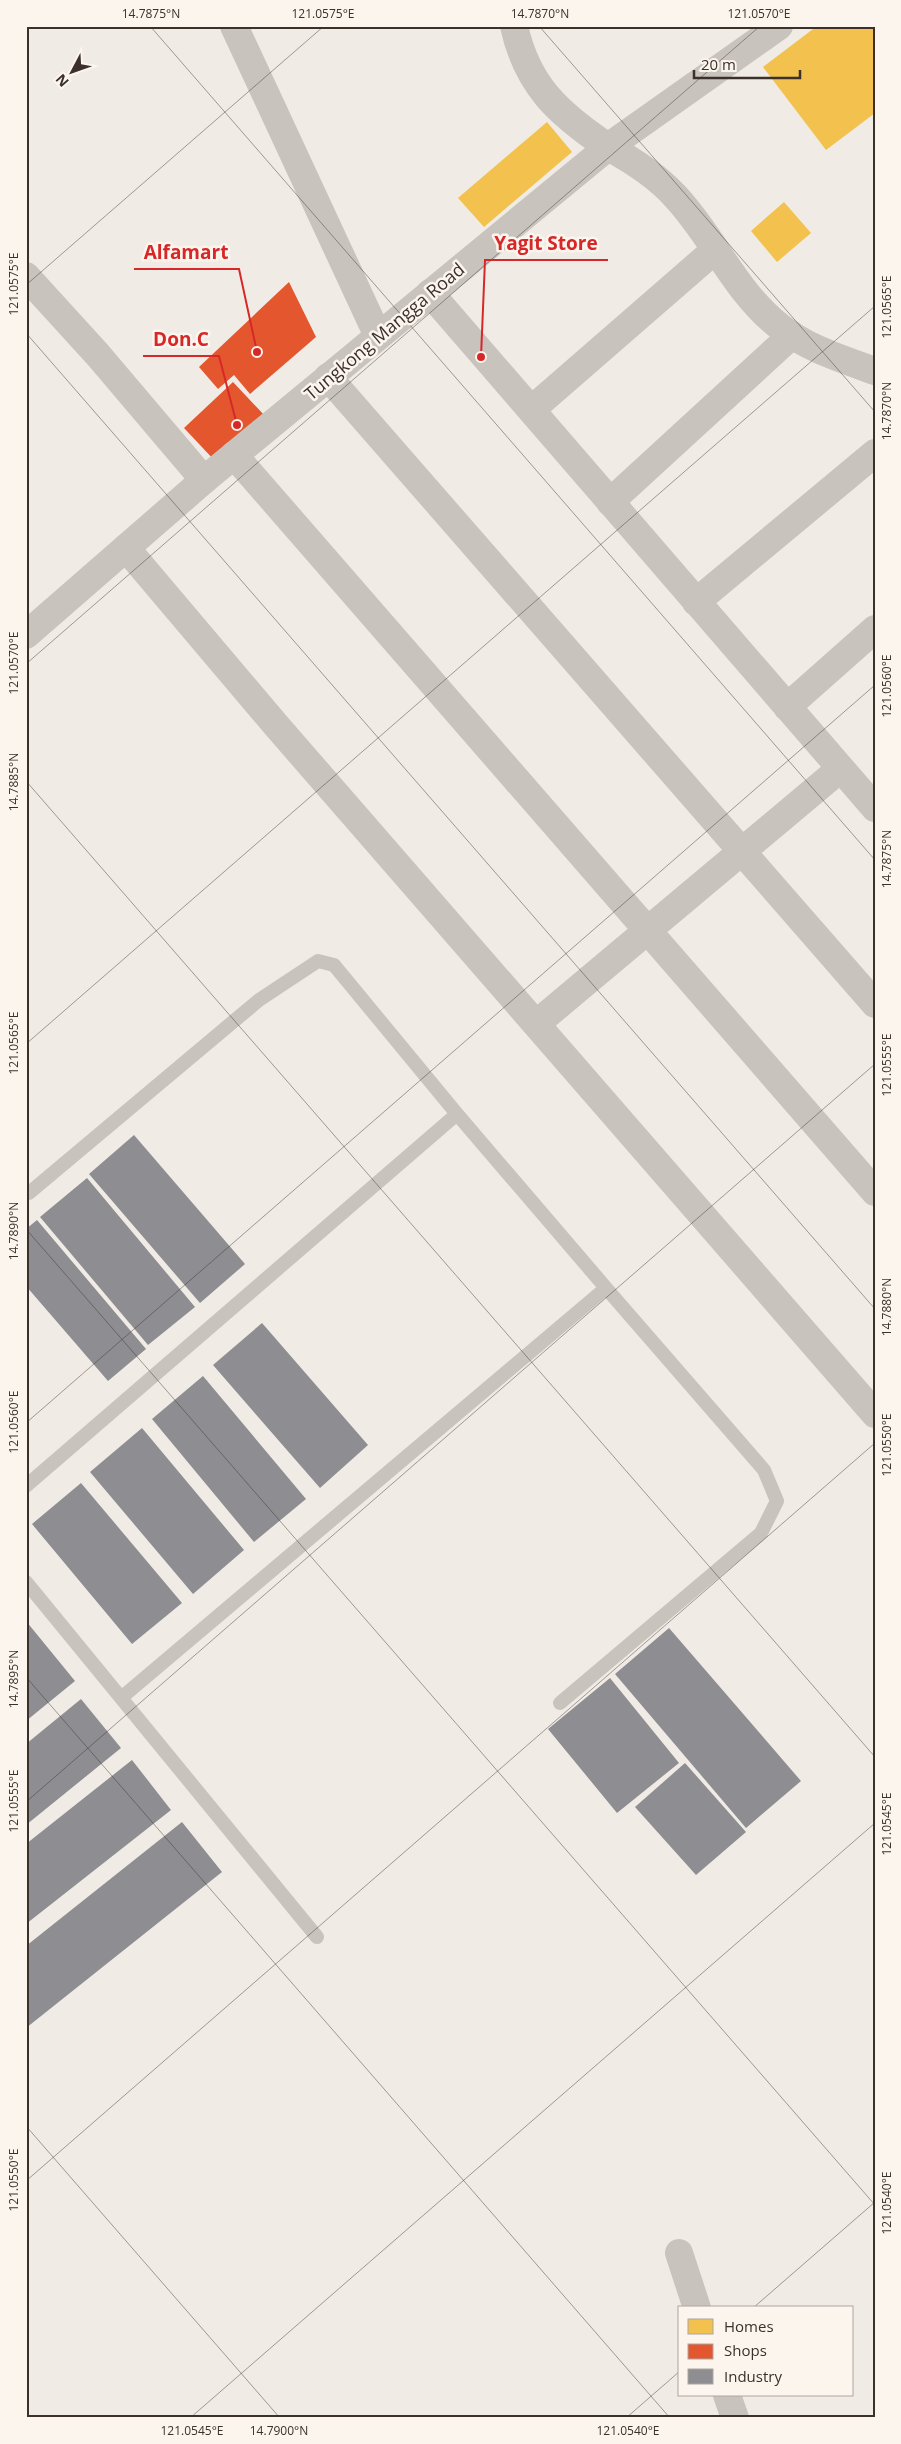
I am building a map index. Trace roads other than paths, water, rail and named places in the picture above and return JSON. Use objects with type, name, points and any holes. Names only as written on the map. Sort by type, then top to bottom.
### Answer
[{"type":"street","points":[[234,26],[378,336]]},
{"type":"street","points":[[514,26],[519,50],[537,85],[571,122],[608,147],[637,163],[675,196],[750,297],[778,326],[813,347],[875,371]]},
{"type":"street","name":"Tungkong Mangga Road","points":[[26,635],[204,480],[608,147],[779,26]]},
{"type":"street","points":[[531,410],[715,250]]},
{"type":"street","points":[[26,276],[98,354],[204,480]]},
{"type":"street","points":[[430,293],[840,769],[871,794]]},
{"type":"street","points":[[610,502],[792,335]]},
{"type":"street","points":[[328,377],[875,1004]]},
{"type":"street","points":[[234,455],[875,1192]]},
{"type":"street","points":[[696,602],[870,466]]},
{"type":"street","points":[[126,548],[275,724],[875,1414]]},
{"type":"street","points":[[787,707],[875,629]]},
{"type":"street","points":[[536,1024],[840,769]]},
{"type":"street","points":[[679,2253],[696,2306]]},
{"type":"street","points":[[727,2396],[735,2418]]},
{"type":"lane","points":[[29,1193],[259,1000],[318,960],[334,965],[457,1114],[764,1470],[778,1501],[761,1533],[560,1703]]},
{"type":"lane","points":[[26,1486],[457,1114]]},
{"type":"lane","points":[[121,1698],[606,1288]]},
{"type":"lane","points":[[26,1582],[317,1937]]},
{"type":"place","name":"Alfamart","points":[[257,352]]},
{"type":"place","name":"Yagit Store","points":[[481,357]]},
{"type":"place","name":"Don.C","points":[[237,425]]}]
